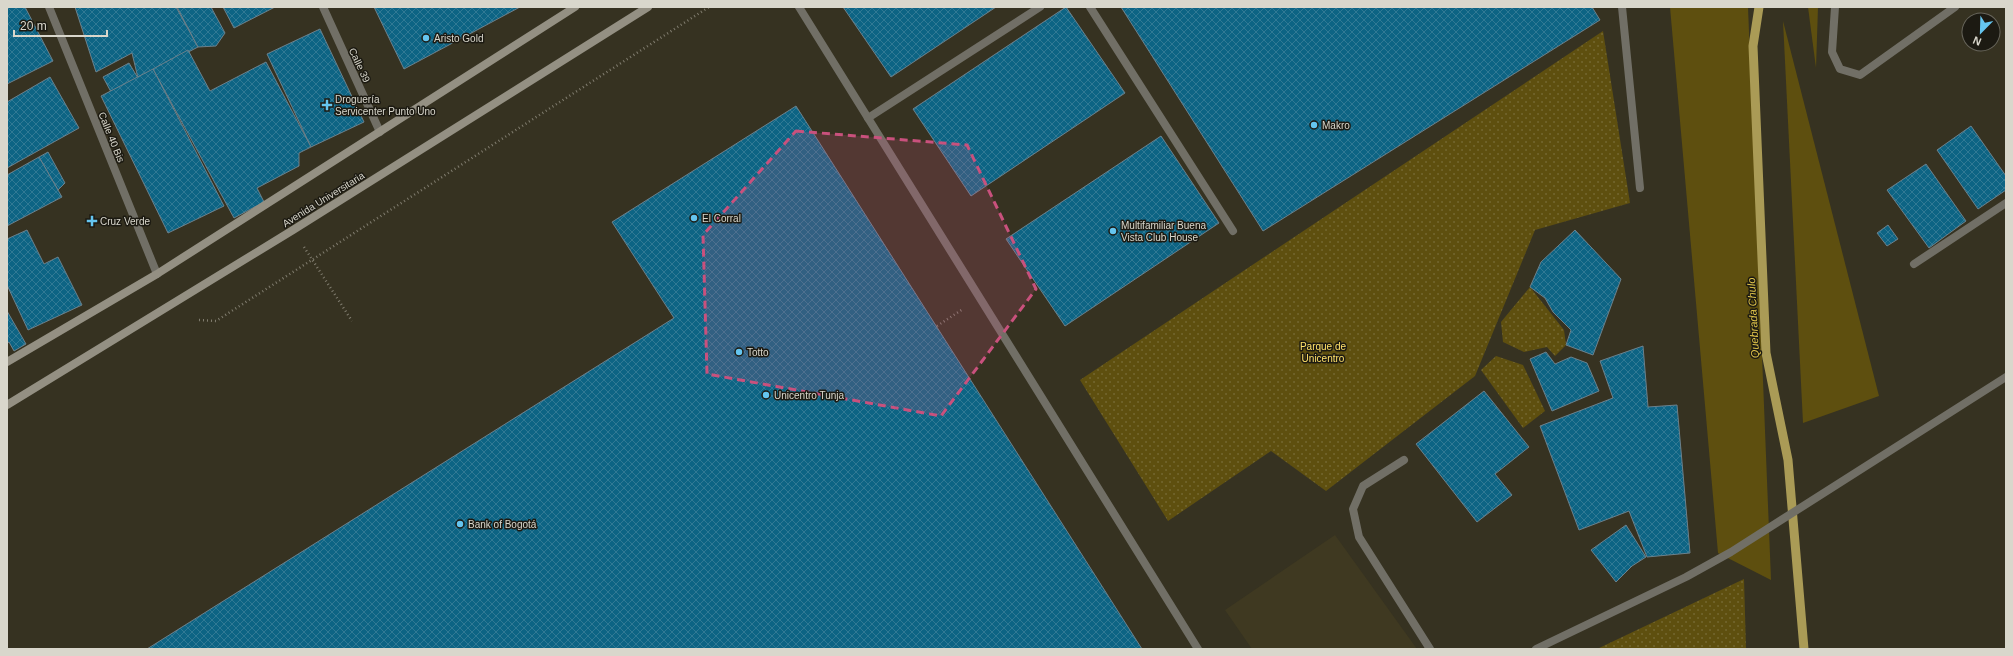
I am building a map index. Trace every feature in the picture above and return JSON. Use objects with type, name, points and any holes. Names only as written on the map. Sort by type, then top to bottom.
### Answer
[{"type":"main road","points":[[7,362],[157,274],[574,7]]},
{"type":"main road","name":"Avenida Universitaria","points":[[7,406],[293,230],[648,7]]},
{"type":"street","name":"Calle 40 Bis","points":[[49,7],[157,274]]},
{"type":"street","name":"Calle 39","points":[[322,7],[380,132]]},
{"type":"street","points":[[799,7],[1198,649]]},
{"type":"street","points":[[868,118],[1040,7]]},
{"type":"street","points":[[1090,7],[1233,231]]},
{"type":"street","points":[[1622,7],[1640,188]]},
{"type":"street","points":[[1835,7],[1832,52],[1840,69],[1860,74],[1955,7]]},
{"type":"street","points":[[1914,264],[2006,203]]},
{"type":"street","points":[[1536,649],[1686,577],[1730,552],[1805,506],[2006,377]]},
{"type":"street","points":[[1404,460],[1363,486],[1353,508],[1359,538],[1430,649]]},
{"type":"path","points":[[199,320],[216,321],[311,258],[709,7]]},
{"type":"path","points":[[293,230],[352,320]]},
{"type":"path","points":[[937,326],[980,298]]},
{"type":"highlighted area","points":[[796,131],[967,145],[1036,289],[941,416],[707,374],[703,235]]},
{"type":"shaded area","points":[[1335,535],[1417,649],[1252,649],[1225,610]]},
{"type":"green space","points":[[1670,7],[1748,7],[1771,580],[1718,553]]},
{"type":"green space","points":[[1808,7],[1818,7],[1816,68]]},
{"type":"green space","points":[[1783,21],[1879,396],[1803,423]]},
{"type":"green space","name":"Parque de Unicentro","points":[[1603,31],[1630,203],[1535,230],[1475,376],[1326,491],[1271,451],[1168,521],[1080,380]]},
{"type":"green space","points":[[1530,287],[1564,330],[1566,345],[1555,356],[1547,347],[1524,352],[1503,342],[1501,322]]},
{"type":"green space","points":[[1496,356],[1523,365],[1545,411],[1523,428],[1481,370]]},
{"type":"green space","points":[[1744,579],[1746,649],[1597,649]]},
{"type":"building","points":[[7,7],[25,7],[53,61],[7,84]]},
{"type":"building","points":[[75,7],[176,7],[198,47],[138,78],[132,53],[96,72]]},
{"type":"building","points":[[177,7],[211,7],[225,33],[216,46],[198,47]]},
{"type":"building","points":[[223,7],[275,7],[234,28]]},
{"type":"building","name":"Aristo Gold","points":[[374,7],[520,7],[404,69]]},
{"type":"building","points":[[843,7],[996,7],[891,77]]},
{"type":"building","points":[[1066,7],[1125,93],[971,196],[913,109]]},
{"type":"building","name":"Makro","points":[[1121,7],[1592,7],[1600,20],[1263,231]]},
{"type":"building","points":[[320,29],[364,122],[311,147],[267,54]]},
{"type":"building","points":[[188,50],[210,91],[266,62],[311,147],[299,153],[299,166],[257,188],[264,202],[234,218],[153,69]]},
{"type":"building","points":[[129,63],[138,78],[111,92],[103,77]]},
{"type":"building","points":[[153,69],[224,206],[168,233],[101,96]]},
{"type":"building","points":[[50,77],[79,128],[7,168],[7,102]]},
{"type":"building","name":"Unicentro Tunja","points":[[796,106],[1142,649],[147,649],[674,318],[612,222]]},
{"type":"building","points":[[1971,126],[2006,176],[2006,190],[1978,209],[1937,150]]},
{"type":"building","name":"Multifamiliar Buena Vista Club House","points":[[1161,136],[1219,223],[1065,326],[1006,239]]},
{"type":"building","points":[[48,152],[65,183],[58,190],[39,157]]},
{"type":"building","points":[[39,157],[62,197],[7,226],[7,175]]},
{"type":"building","points":[[1926,164],[1966,221],[1929,248],[1887,190]]},
{"type":"building","points":[[1888,225],[1898,239],[1887,246],[1877,233]]},
{"type":"building","points":[[27,230],[44,264],[58,257],[82,305],[28,330],[7,285],[7,239]]},
{"type":"building","points":[[1575,230],[1621,279],[1593,355],[1566,345],[1571,330],[1553,312],[1545,298],[1530,287],[1541,262]]},
{"type":"building","points":[[7,311],[26,344],[14,351],[9,342],[7,343]]},
{"type":"building","points":[[1643,346],[1648,407],[1677,405],[1690,553],[1647,557],[1629,511],[1579,530],[1540,426],[1613,398],[1600,361]]},
{"type":"building","points":[[1546,352],[1555,364],[1571,357],[1587,363],[1599,391],[1552,411],[1530,359]]},
{"type":"building","points":[[1484,391],[1529,447],[1495,474],[1512,495],[1477,522],[1416,444]]},
{"type":"building","points":[[1626,525],[1646,557],[1632,566],[1616,582],[1591,550]]},
{"type":"waterway","name":"Quebrada Chulo","points":[[1759,7],[1753,46],[1766,353],[1788,460],[1804,649]]},
{"type":"place","name":"Aristo Gold","points":[[426,38]]},
{"type":"place","name":"Droguería Servicenter Punto Uno","points":[[327,105]]},
{"type":"place","name":"Makro","points":[[1314,125]]},
{"type":"place","name":"El Corral","points":[[694,218]]},
{"type":"place","name":"Cruz Verde","points":[[92,221]]},
{"type":"place","name":"Multifamiliar Buena Vista Club House","points":[[1113,231]]},
{"type":"place","name":"Totto","points":[[739,352]]},
{"type":"place","name":"Unicentro Tunja","points":[[766,395]]},
{"type":"place","name":"Bank of Bogotá","points":[[460,524]]}]
